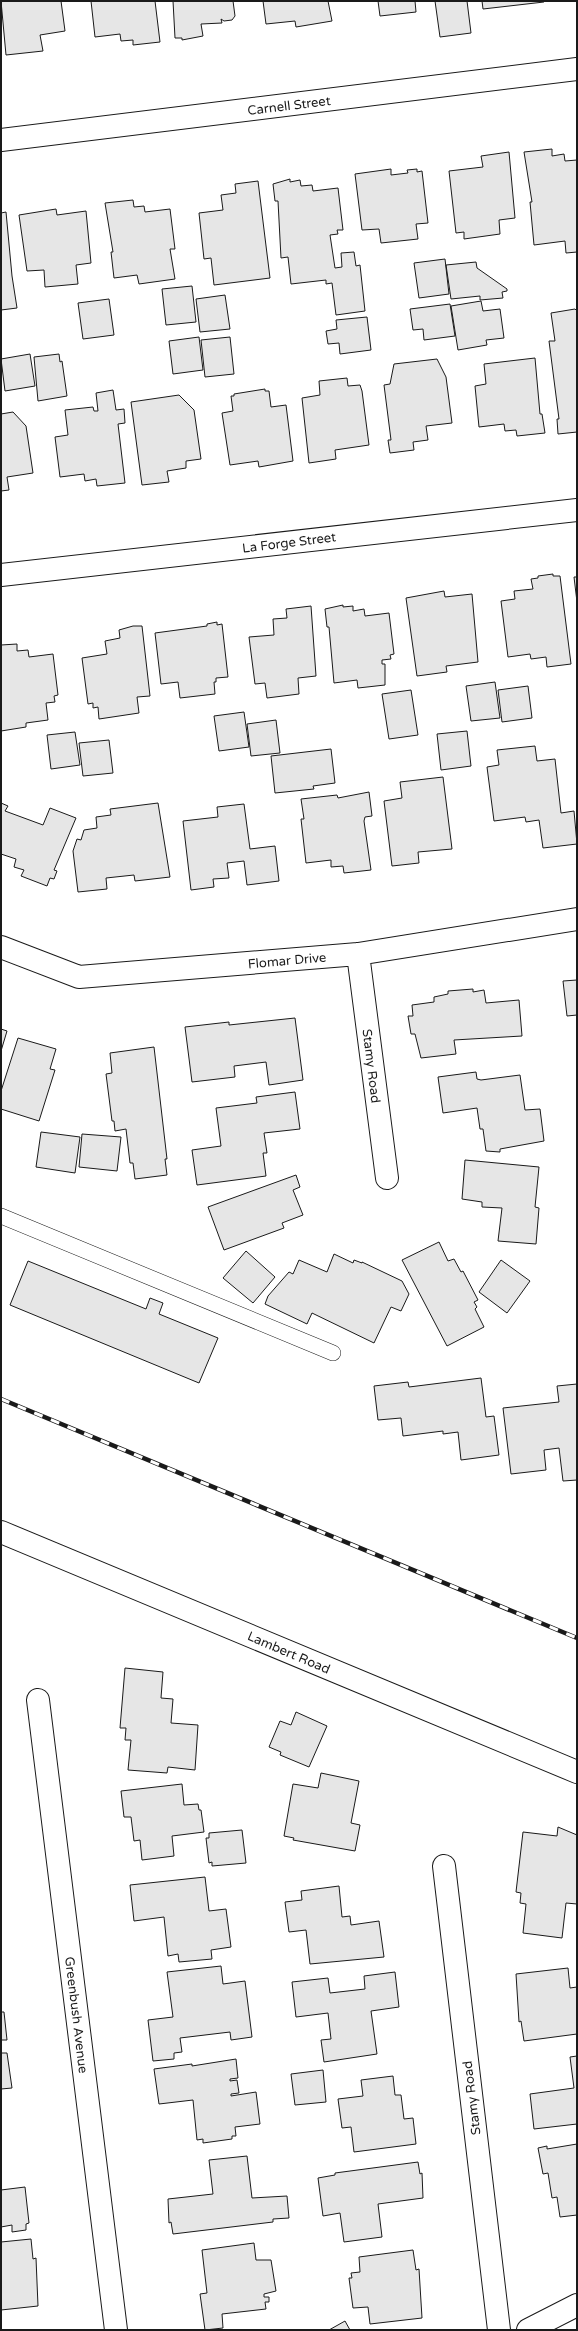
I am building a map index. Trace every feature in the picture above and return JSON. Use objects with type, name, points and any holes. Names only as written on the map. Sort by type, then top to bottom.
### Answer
[{"type":"street","name":"Carnell Street","points":[[1,140],[577,69]]},
{"type":"street","name":"La Forge Street","points":[[1,575],[577,510]]},
{"type":"street","name":"Flomar Drive","points":[[1,947],[79,977],[358,954],[577,919]]},
{"type":"street","name":"Stamy Road","points":[[358,954],[387,1178]]},
{"type":"street","name":"Lambert Road","points":[[1,1532],[577,1772]]},
{"type":"street","name":"Greenbush Avenue","points":[[38,1700],[116,2330]]},
{"type":"street","name":"Stamy Road","points":[[444,1866],[499,2330]]},
{"type":"street","points":[[528,2330],[577,2305]]},
{"type":"lane","points":[[1,1216],[333,1353]]},
{"type":"building","points":[[1,1],[61,1],[65,31],[40,35],[43,51],[6,55]]},
{"type":"building","points":[[91,1],[155,1],[160,42],[133,45],[133,40],[121,41],[120,34],[95,37]]},
{"type":"building","points":[[173,1],[233,1],[235,16],[232,20],[224,21],[221,19],[222,23],[201,24],[203,36],[182,40],[182,38],[175,38]]},
{"type":"building","points":[[263,1],[328,1],[332,21],[296,27],[295,21],[266,24]]},
{"type":"building","points":[[378,1],[415,1],[416,12],[380,16]]},
{"type":"building","points":[[435,1],[467,1],[471,33],[440,37]]},
{"type":"building","points":[[482,1],[544,1],[544,2],[483,9]]},
{"type":"building","points":[[552,149],[552,156],[564,154],[565,161],[577,160],[577,252],[566,253],[565,241],[534,245],[530,202],[532,202],[524,152]]},
{"type":"building","points":[[509,152],[515,218],[499,220],[500,234],[464,239],[464,232],[456,233],[449,171],[483,167],[481,156]]},
{"type":"building","points":[[391,169],[391,175],[408,173],[407,170],[417,169],[417,172],[422,171],[428,223],[416,224],[418,239],[381,243],[379,229],[362,230],[355,174]]},
{"type":"building","points":[[290,179],[290,182],[300,180],[301,186],[312,185],[313,191],[338,188],[343,230],[337,230],[338,234],[330,235],[335,268],[342,267],[341,253],[354,252],[356,266],[360,265],[365,311],[336,315],[332,283],[326,284],[326,280],[291,284],[288,257],[281,258],[278,201],[275,201],[273,184]]},
{"type":"building","points":[[258,181],[270,278],[214,285],[211,258],[204,259],[199,213],[223,210],[221,195],[236,193],[235,184]]},
{"type":"building","points":[[133,200],[134,207],[144,206],[145,212],[170,209],[175,249],[170,249],[175,279],[139,284],[137,275],[114,278],[111,252],[113,252],[105,203]]},
{"type":"building","points":[[56,209],[57,215],[86,211],[91,263],[76,265],[78,284],[45,287],[44,270],[27,271],[19,215]]},
{"type":"building","points":[[6,212],[12,276],[17,308],[1,310],[1,213]]},
{"type":"building","points":[[445,259],[449,294],[419,298],[414,263]]},
{"type":"building","points":[[476,262],[477,268],[507,289],[507,291],[502,292],[503,298],[480,300],[480,296],[451,299],[446,265]]},
{"type":"building","points":[[192,286],[196,322],[166,325],[162,289]]},
{"type":"building","points":[[225,295],[230,329],[200,332],[196,299]]},
{"type":"building","points":[[109,299],[114,335],[83,339],[78,303]]},
{"type":"building","points":[[481,301],[483,311],[500,309],[504,338],[486,340],[487,345],[458,350],[451,306]]},
{"type":"building","points":[[450,304],[455,336],[424,340],[423,329],[413,330],[410,309]]},
{"type":"building","points":[[575,309],[577,311],[577,432],[558,434],[557,419],[559,419],[549,341],[555,341],[551,313]]},
{"type":"building","points":[[367,317],[371,350],[340,354],[339,343],[328,344],[326,331],[337,329],[336,320]]},
{"type":"building","points":[[199,337],[203,370],[173,374],[169,341]]},
{"type":"building","points":[[230,337],[234,374],[205,377],[201,340]]},
{"type":"building","points":[[30,354],[35,386],[5,391],[1,359]]},
{"type":"building","points":[[59,354],[60,362],[62,361],[67,396],[38,401],[34,357]]},
{"type":"building","points":[[535,358],[540,414],[542,414],[545,433],[517,436],[516,430],[505,431],[504,424],[479,427],[475,386],[486,384],[484,364]]},
{"type":"building","points":[[437,359],[446,377],[452,423],[426,426],[428,440],[413,442],[414,450],[390,453],[388,440],[391,440],[384,385],[390,384],[394,364]]},
{"type":"building","points":[[347,378],[348,386],[360,385],[362,391],[369,445],[335,450],[336,459],[309,463],[302,398],[320,395],[319,381]]},
{"type":"building","points":[[265,389],[265,391],[269,391],[271,407],[286,405],[293,461],[259,467],[258,461],[230,465],[222,413],[233,411],[231,396],[234,396],[234,394]]},
{"type":"building","points":[[113,390],[116,410],[124,409],[125,423],[118,424],[125,483],[97,486],[96,479],[85,481],[84,474],[60,477],[55,437],[68,435],[65,410],[93,407],[94,411],[98,411],[96,393]]},
{"type":"building","points":[[179,395],[194,410],[201,459],[186,461],[186,468],[167,471],[169,482],[142,485],[131,402]]},
{"type":"building","points":[[13,412],[26,426],[33,473],[7,477],[9,490],[1,491],[1,414]]},
{"type":"building","points":[[553,574],[553,576],[560,576],[571,664],[547,667],[546,657],[531,659],[530,654],[508,657],[501,601],[515,599],[514,591],[533,589],[531,579],[538,578],[538,576]]},
{"type":"building","points":[[574,577],[577,577],[577,602]]},
{"type":"building","points":[[444,591],[445,597],[472,594],[478,662],[446,666],[447,672],[417,676],[406,598]]},
{"type":"building","points":[[343,605],[343,607],[353,606],[353,611],[364,609],[365,616],[389,613],[394,654],[390,655],[391,659],[382,660],[382,664],[385,664],[385,685],[358,688],[357,680],[334,683],[329,627],[327,627],[325,609]]},
{"type":"building","points":[[311,606],[316,676],[298,678],[299,694],[267,698],[265,683],[255,684],[249,637],[274,635],[273,619],[287,618],[286,609]]},
{"type":"building","points":[[217,622],[217,625],[222,624],[228,677],[216,678],[216,682],[214,682],[215,694],[180,698],[178,682],[161,684],[155,633],[207,626],[207,624]]},
{"type":"building","points":[[133,626],[142,626],[150,696],[137,697],[139,713],[99,719],[98,707],[93,708],[93,703],[88,704],[82,658],[107,654],[105,641],[120,638],[119,630]]},
{"type":"building","points":[[17,644],[17,651],[28,650],[29,657],[53,654],[58,695],[54,696],[55,702],[46,703],[48,720],[26,723],[26,727],[1,731],[1,645]]},
{"type":"building","points":[[495,682],[500,718],[471,721],[466,686]]},
{"type":"building","points":[[528,686],[532,718],[502,722],[498,690]]},
{"type":"building","points":[[411,690],[418,735],[389,739],[382,694]]},
{"type":"building","points":[[244,712],[249,747],[219,751],[214,716]]},
{"type":"building","points":[[276,720],[280,753],[251,756],[247,724]]},
{"type":"building","points":[[467,731],[471,766],[441,770],[437,734]]},
{"type":"building","points":[[75,732],[80,765],[51,769],[47,735]]},
{"type":"building","points":[[109,740],[113,773],[83,776],[79,743]]},
{"type":"building","points":[[535,746],[537,761],[555,759],[561,813],[574,811],[577,844],[543,848],[539,820],[526,822],[525,817],[494,821],[487,767],[499,765],[497,750]]},
{"type":"building","points":[[331,749],[335,783],[313,786],[314,789],[275,793],[271,756]]},
{"type":"building","points":[[443,777],[452,849],[418,852],[419,863],[392,866],[384,801],[402,798],[400,782]]},
{"type":"building","points":[[369,792],[372,816],[365,817],[364,821],[371,870],[344,873],[343,866],[331,867],[331,860],[306,863],[301,819],[304,819],[301,799],[337,795],[338,798]]},
{"type":"building","points":[[1,803],[8,806],[5,811],[43,825],[50,808],[76,818],[54,870],[57,871],[54,879],[50,878],[47,886],[21,876],[24,870],[14,867],[16,859],[1,854]]},
{"type":"building","points":[[158,803],[170,877],[135,881],[134,875],[106,878],[107,889],[78,892],[73,851],[77,839],[81,840],[84,830],[97,828],[96,817],[111,815],[110,809]]},
{"type":"building","points":[[244,804],[250,849],[275,846],[279,881],[247,885],[244,861],[227,863],[229,878],[213,879],[214,887],[191,890],[183,821],[218,817],[217,807]]},
{"type":"building","points":[[577,980],[577,1015],[567,1016],[563,981]]},
{"type":"building","points":[[473,989],[473,992],[484,990],[486,1003],[519,1000],[522,1036],[454,1040],[456,1054],[421,1058],[415,1034],[411,1034],[408,1016],[413,1016],[412,1005],[434,1002],[434,997],[448,994],[448,991]]},
{"type":"building","points":[[295,1018],[303,1080],[269,1085],[266,1062],[234,1066],[235,1077],[192,1082],[185,1027],[229,1022],[229,1025]]},
{"type":"building","points":[[1,1029],[7,1031],[1,1051]]},
{"type":"building","points":[[18,1038],[56,1049],[50,1069],[55,1070],[39,1121],[1,1109],[1,1091]]},
{"type":"building","points":[[154,1047],[167,1159],[165,1159],[167,1175],[135,1179],[133,1163],[130,1163],[126,1129],[115,1131],[114,1121],[112,1121],[106,1074],[112,1073],[110,1053]]},
{"type":"building","points":[[476,1072],[477,1079],[481,1080],[520,1075],[525,1110],[540,1109],[544,1141],[500,1149],[500,1152],[486,1151],[483,1129],[480,1129],[477,1108],[443,1113],[438,1077]]},
{"type":"building","points":[[295,1092],[300,1129],[264,1133],[267,1153],[263,1153],[266,1176],[197,1185],[192,1150],[221,1146],[216,1108],[257,1103],[256,1097]]},
{"type":"building","points":[[41,1132],[80,1137],[75,1173],[36,1167]]},
{"type":"building","points":[[82,1134],[121,1137],[117,1171],[79,1167]]},
{"type":"building","points":[[465,1160],[539,1167],[535,1207],[539,1208],[536,1244],[498,1241],[502,1208],[482,1207],[482,1202],[462,1199]]},
{"type":"building","points":[[296,1175],[300,1187],[293,1190],[303,1215],[282,1223],[284,1228],[224,1250],[208,1207]]},
{"type":"building","points":[[439,1242],[448,1261],[454,1259],[461,1272],[463,1271],[478,1300],[474,1302],[477,1307],[475,1309],[484,1327],[447,1346],[402,1260]]},
{"type":"building","points":[[246,1251],[275,1277],[253,1303],[223,1278]]},
{"type":"building","points":[[334,1254],[353,1263],[354,1260],[362,1262],[402,1281],[409,1294],[401,1311],[391,1307],[374,1343],[312,1313],[307,1324],[265,1304],[268,1296],[289,1272],[293,1274],[299,1260],[327,1272]]},
{"type":"building","points":[[501,1260],[530,1281],[507,1313],[479,1292]]},
{"type":"building","points":[[28,1261],[146,1309],[150,1298],[163,1303],[159,1314],[218,1338],[199,1383],[10,1305]]},
{"type":"building","points":[[481,1378],[486,1417],[494,1416],[499,1455],[461,1460],[458,1432],[443,1434],[443,1431],[403,1436],[401,1418],[378,1420],[374,1386],[408,1382],[409,1387]]},
{"type":"building","points":[[577,1384],[577,1480],[563,1481],[559,1448],[544,1450],[546,1470],[511,1474],[503,1408],[559,1402],[557,1386]]},
{"type":"building","points":[[125,1668],[163,1672],[161,1698],[173,1699],[171,1723],[198,1725],[195,1770],[168,1767],[167,1773],[128,1770],[131,1740],[125,1740],[126,1728],[120,1728]]},
{"type":"building","points":[[296,1712],[327,1726],[309,1767],[280,1755],[281,1752],[269,1747],[280,1721],[291,1725]]},
{"type":"building","points":[[321,1773],[359,1781],[351,1823],[360,1825],[355,1851],[293,1840],[294,1838],[284,1836],[293,1784],[318,1788]]},
{"type":"building","points":[[182,1784],[184,1805],[198,1804],[199,1810],[201,1810],[204,1832],[172,1836],[174,1856],[142,1860],[140,1840],[134,1841],[131,1817],[124,1817],[121,1791]]},
{"type":"building","points":[[558,1827],[577,1835],[577,1904],[566,1903],[562,1938],[523,1933],[526,1904],[520,1903],[521,1893],[516,1892],[523,1832],[557,1836]]},
{"type":"building","points":[[242,1830],[246,1863],[212,1866],[212,1862],[209,1863],[206,1838],[209,1838],[209,1833]]},
{"type":"building","points":[[205,1877],[209,1911],[226,1909],[231,1947],[211,1950],[212,1959],[179,1962],[178,1954],[168,1956],[164,1917],[134,1921],[130,1885]]},
{"type":"building","points":[[339,1886],[342,1917],[350,1916],[351,1925],[379,1921],[384,1957],[310,1964],[306,1930],[289,1932],[285,1902],[302,1900],[301,1891]]},
{"type":"building","points":[[221,1966],[223,1984],[245,1981],[252,2037],[231,2040],[230,2032],[180,2038],[182,2052],[174,2053],[174,2059],[153,2061],[148,2020],[173,2017],[167,1972]]},
{"type":"building","points":[[568,1968],[570,1988],[577,1987],[577,2034],[524,2041],[521,2021],[519,2022],[516,1974]]},
{"type":"building","points":[[395,1972],[399,2007],[371,2011],[377,2054],[324,2062],[321,2040],[331,2039],[328,2013],[296,2017],[292,1982],[328,1978],[330,1993],[365,1989],[364,1976]]},
{"type":"building","points":[[1,2012],[4,2012],[7,2040],[1,2040]]},
{"type":"building","points":[[1,2053],[7,2053],[12,2088],[1,2089]]},
{"type":"building","points":[[577,2056],[577,2124],[534,2129],[530,2094],[574,2088],[570,2057]]},
{"type":"building","points":[[236,2059],[238,2078],[230,2079],[230,2081],[237,2080],[239,2093],[231,2094],[231,2096],[256,2092],[260,2124],[235,2127],[236,2136],[232,2136],[232,2139],[203,2143],[203,2139],[197,2140],[193,2100],[159,2104],[154,2069],[192,2064],[192,2066]]},
{"type":"building","points":[[323,2070],[326,2102],[295,2105],[291,2074]]},
{"type":"building","points":[[393,2076],[395,2095],[401,2095],[404,2119],[413,2118],[416,2144],[354,2152],[351,2127],[342,2128],[338,2099],[363,2096],[361,2080]]},
{"type":"building","points":[[577,2144],[577,2215],[560,2217],[557,2197],[552,2198],[548,2173],[543,2174],[538,2148],[547,2146],[547,2149]]},
{"type":"building","points":[[247,2156],[252,2198],[287,2196],[289,2218],[273,2219],[273,2222],[173,2234],[171,2222],[169,2223],[168,2199],[213,2194],[209,2160]]},
{"type":"building","points":[[418,2162],[420,2174],[422,2173],[423,2198],[378,2204],[382,2237],[344,2242],[340,2213],[323,2216],[318,2178],[335,2175],[335,2173]]},
{"type":"building","points":[[25,2187],[29,2223],[26,2224],[26,2230],[12,2232],[12,2225],[1,2227],[1,2190]]},
{"type":"building","points":[[31,2239],[33,2259],[36,2258],[38,2306],[1,2310],[1,2242]]},
{"type":"building","points":[[254,2243],[256,2260],[271,2260],[276,2291],[264,2294],[264,2297],[269,2297],[269,2302],[265,2302],[266,2309],[222,2314],[223,2328],[205,2330],[200,2294],[207,2293],[202,2250]]},
{"type":"building","points":[[413,2250],[416,2270],[419,2269],[422,2318],[370,2324],[368,2307],[353,2308],[349,2278],[352,2278],[351,2273],[360,2272],[359,2257]]},
{"type":"building","points":[[345,2321],[350,2330],[329,2330]]},
{"type":"railway","points":[[1,1399],[577,1638]]}]
